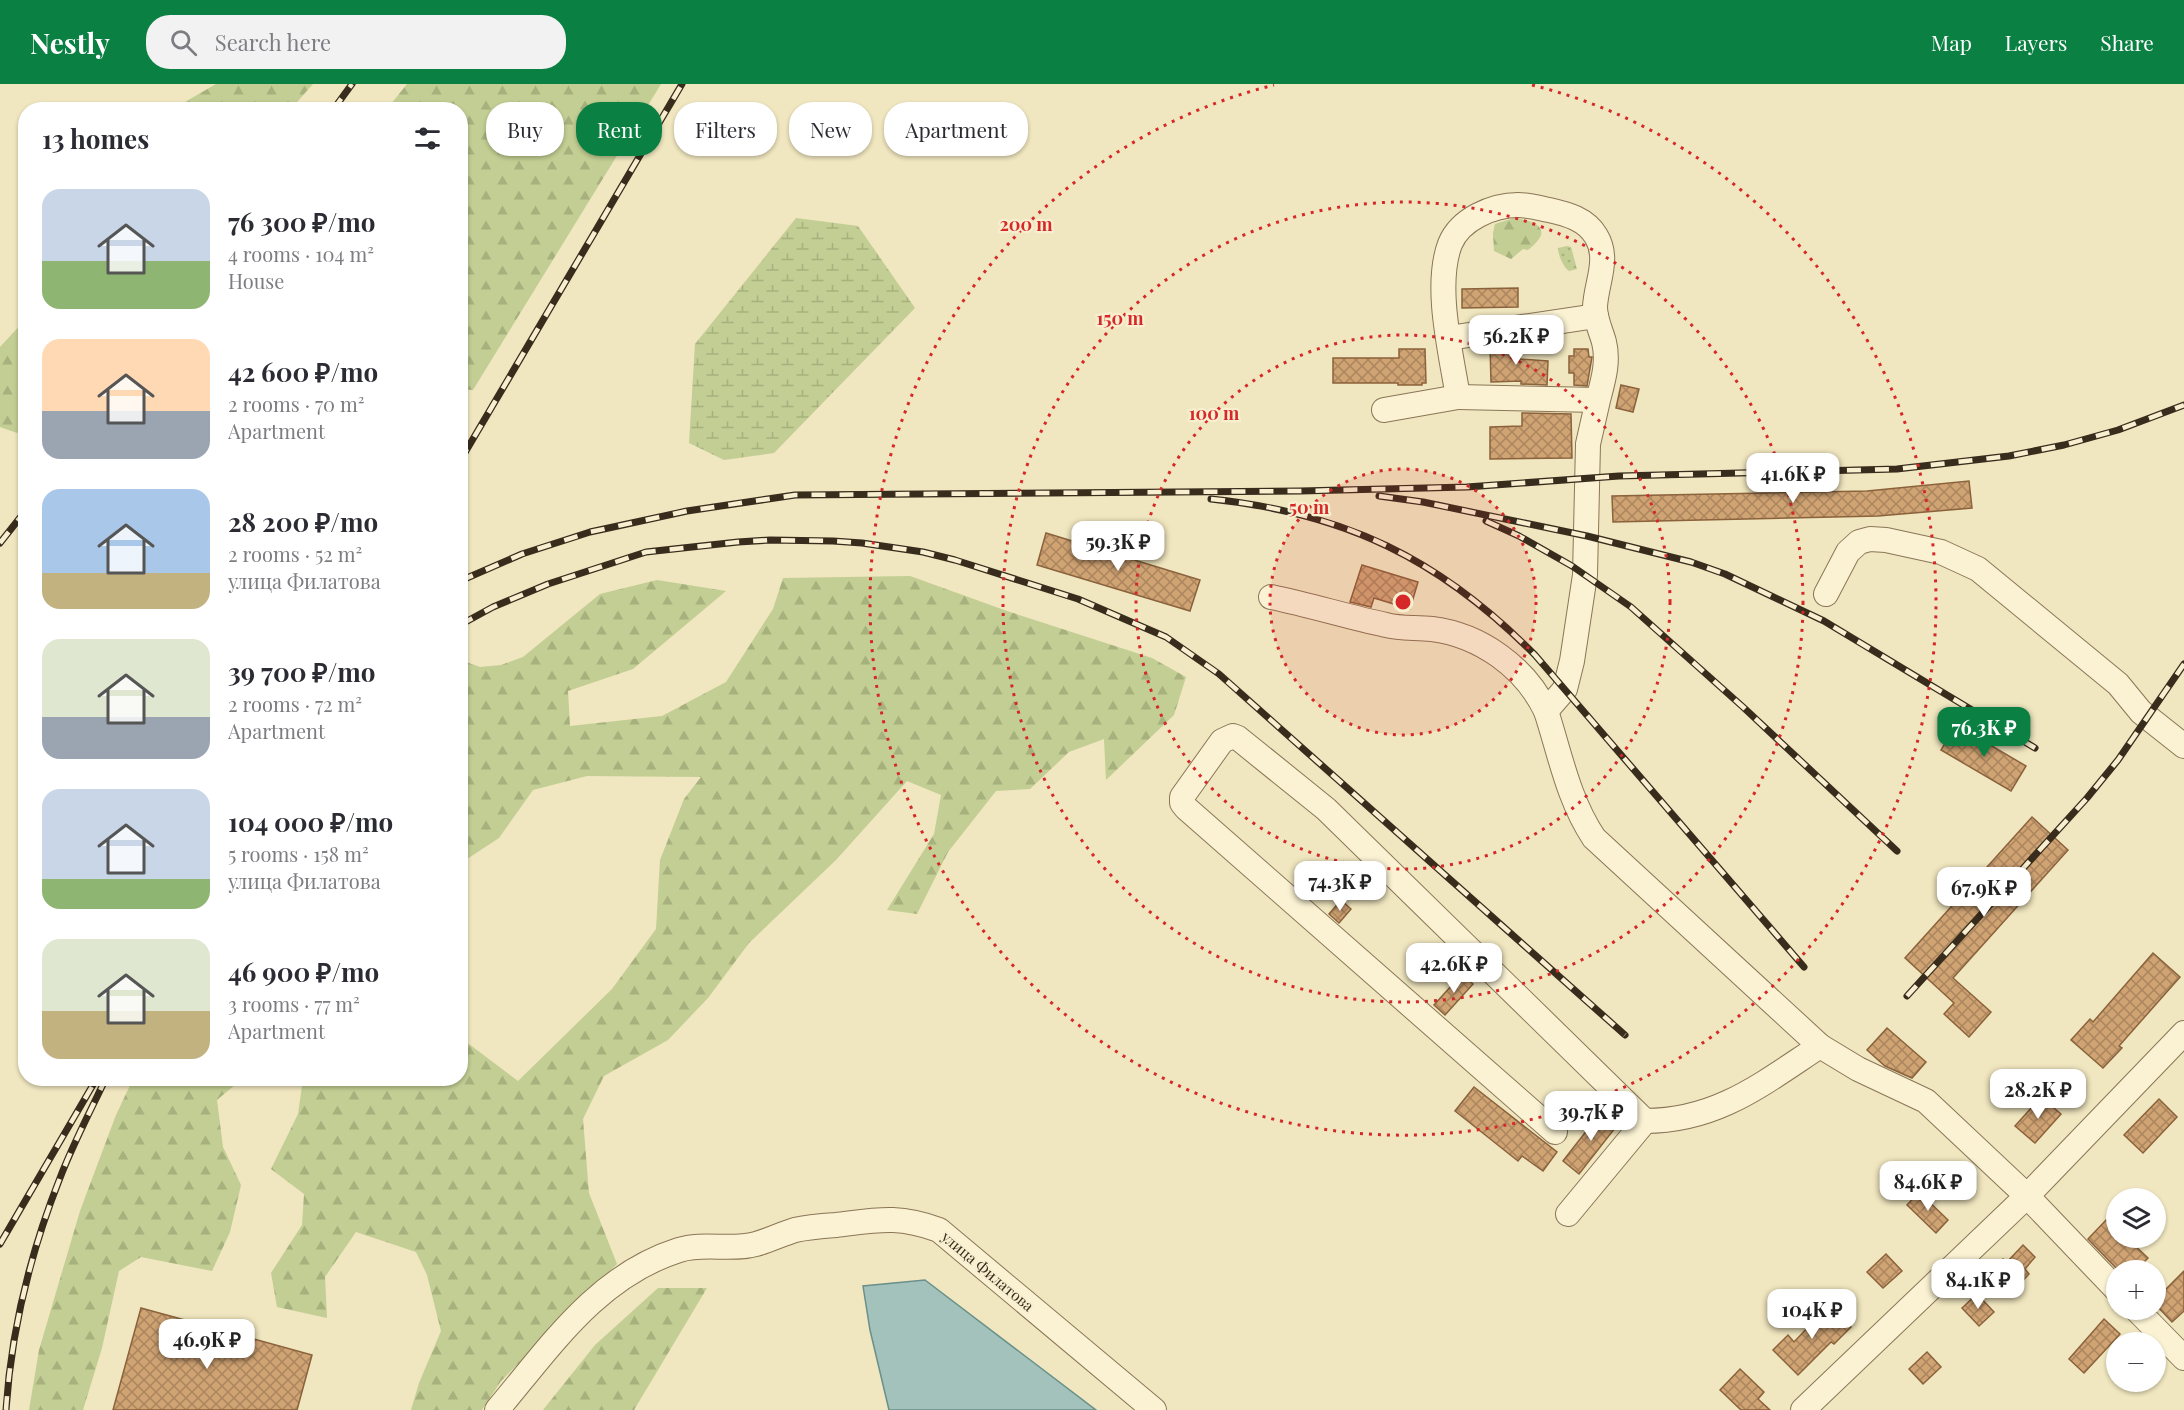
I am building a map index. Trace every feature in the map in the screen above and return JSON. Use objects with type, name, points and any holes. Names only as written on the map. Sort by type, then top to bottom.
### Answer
[{"type":"street","points":[[1458,397],[1443,289],[1444,270],[1450,243],[1469,221],[1492,209],[1504,206],[1527,205],[1578,219],[1592,230],[1597,238],[1602,260],[1595,308],[1606,354],[1606,366],[1588,444],[1585,575],[1572,661],[1565,689],[1546,711]]},
{"type":"street","points":[[1449,338],[1596,316]]},
{"type":"street","points":[[1384,410],[1458,397],[1598,400]]},
{"type":"street","points":[[1826,594],[1848,552],[1859,542],[1870,539],[1919,547],[1954,557],[1978,569],[2118,684],[2141,712],[2184,746]]},
{"type":"street","points":[[1271,597],[1391,626],[1445,632],[1477,642],[1501,657],[1534,689],[1546,711],[1573,801],[1594,838],[1820,1046],[1858,1069],[1926,1101],[2026,1196],[2106,1279]]},
{"type":"street","points":[[1555,1132],[1186,808],[1182,803],[1182,797],[1222,741],[1233,736],[1238,738],[1317,800],[1645,1121]]},
{"type":"street","points":[[1803,1410],[2026,1196],[2184,1033]]},
{"type":"street","points":[[1568,1214],[1645,1121],[1680,1119],[1710,1111],[1765,1082],[1820,1046]]},
{"type":"street","name":"улица Филатова","points":[[497,1410],[582,1310],[614,1282],[646,1263],[681,1249],[744,1246],[799,1229],[892,1219],[916,1222],[939,1230],[1154,1410]]},
{"type":"street","points":[[2147,1320],[2184,1358]]},
{"type":"green space","points":[[216,84],[313,84],[297,102],[185,102]]},
{"type":"green space","points":[[407,84],[661,84],[650,102],[576,102],[576,156],[617,156],[473,390],[468,390],[468,102],[393,102]]},
{"type":"green space","points":[[796,218],[858,226],[915,308],[774,453],[724,460],[689,443],[695,344]]},
{"type":"green space","points":[[1514,218],[1536,224],[1541,232],[1536,243],[1528,250],[1523,249],[1511,259],[1494,251],[1493,233],[1495,224]]},
{"type":"green space","points":[[1571,247],[1577,269],[1569,271],[1561,260],[1558,248]]},
{"type":"green space","points":[[18,328],[17,433],[0,427],[0,347]]},
{"type":"green space","points":[[910,576],[1007,611],[1152,658],[1186,677],[1174,715],[1106,780],[1104,739],[1069,752],[1030,789],[996,791],[948,852],[917,914],[887,910],[934,834],[941,795],[907,781],[836,860],[749,943],[708,998],[668,1040],[604,1076],[583,1119],[589,1193],[617,1264],[501,1381],[482,1410],[411,1410],[419,1383],[441,1331],[427,1275],[416,1252],[356,1232],[325,1277],[327,1318],[277,1307],[271,1273],[302,1225],[304,1194],[271,1169],[298,1114],[302,1086],[468,1086],[468,1043],[518,1081],[612,989],[656,929],[660,860],[684,799],[701,777],[587,776],[533,790],[499,838],[468,858],[468,663],[480,667],[501,665],[523,657],[600,594],[657,580],[726,591],[633,669],[568,691],[570,726],[662,716],[726,682],[773,609],[783,578]]},
{"type":"green space","points":[[130,1086],[234,1086],[217,1100],[223,1147],[241,1185],[230,1232],[212,1271],[141,1257],[119,1271],[102,1348],[83,1410],[29,1410],[39,1350],[80,1211],[116,1115]]},
{"type":"green space","points":[[658,1288],[707,1288],[634,1410],[543,1410],[595,1345]]},
{"type":"water","points":[[925,1280],[1096,1410],[889,1410],[870,1330],[863,1286]]},
{"type":"building","points":[[1518,288],[1518,307],[1462,308],[1462,289]]},
{"type":"building","points":[[1520,344],[1520,359],[1548,361],[1547,385],[1521,384],[1521,381],[1491,382],[1490,346]]},
{"type":"building","points":[[1399,349],[1425,349],[1426,383],[1398,385],[1398,383],[1333,383],[1333,358],[1399,358]]},
{"type":"building","points":[[1574,349],[1588,349],[1589,357],[1592,357],[1587,386],[1574,385],[1574,373],[1569,373],[1569,356],[1574,356]]},
{"type":"building","points":[[1621,385],[1639,389],[1633,412],[1616,408]]},
{"type":"building","points":[[1522,413],[1571,414],[1572,458],[1490,459],[1490,427],[1522,426]]},
{"type":"building","points":[[1969,481],[1972,508],[1878,516],[1613,522],[1612,496],[1867,491]]},
{"type":"building","points":[[1046,533],[1200,580],[1190,611],[1037,565]]},
{"type":"building","points":[[1362,565],[1418,582],[1410,609],[1374,598],[1371,607],[1350,602]]},
{"type":"building","points":[[1956,725],[2026,766],[2011,791],[1941,750]]},
{"type":"building","points":[[2032,817],[2068,850],[1953,978],[1991,1012],[1969,1037],[1944,1014],[1954,1003],[1905,958]]},
{"type":"building","points":[[1341,900],[1351,909],[1339,923],[1329,914]]},
{"type":"building","points":[[2153,953],[2180,977],[2119,1046],[2122,1048],[2103,1068],[2071,1040],[2090,1019],[2093,1022]]},
{"type":"building","points":[[1462,974],[1473,984],[1445,1015],[1434,1005]]},
{"type":"building","points":[[1887,1028],[1926,1062],[1912,1078],[1885,1066],[1867,1050]]},
{"type":"building","points":[[1474,1087],[1557,1152],[1543,1171],[1522,1156],[1518,1161],[1455,1111]]},
{"type":"building","points":[[2041,1097],[2061,1114],[2035,1143],[2015,1126]]},
{"type":"building","points":[[2159,1099],[2177,1117],[2143,1153],[2124,1135]]},
{"type":"building","points":[[1602,1111],[1619,1123],[1579,1174],[1563,1161]]},
{"type":"building","points":[[1919,1192],[1948,1220],[1936,1233],[1907,1205]]},
{"type":"building","points":[[2106,1220],[2106,1248],[2138,1248],[2148,1258],[2146,1260],[2108,1260],[2088,1239]]},
{"type":"building","points":[[2023,1245],[2035,1257],[2025,1269],[2029,1274],[2015,1289],[1994,1269],[2003,1259],[2007,1262]]},
{"type":"building","points":[[1886,1254],[1902,1271],[1883,1288],[1867,1272]]},
{"type":"building","points":[[2184,1271],[2184,1311],[2172,1322],[2166,1316],[2166,1289]]},
{"type":"building","points":[[1977,1294],[1994,1312],[1979,1326],[1962,1308]]},
{"type":"building","points":[[1829,1305],[1851,1327],[1834,1344],[1831,1342],[1798,1375],[1773,1350],[1788,1335],[1794,1342]]},
{"type":"building","points":[[141,1308],[312,1355],[297,1410],[113,1410]]},
{"type":"building","points":[[2104,1319],[2118,1332],[2106,1332],[2106,1349],[2084,1373],[2069,1359]]},
{"type":"building","points":[[1927,1352],[1941,1367],[1923,1384],[1909,1369]]},
{"type":"building","points":[[1740,1369],[1764,1392],[1758,1399],[1770,1410],[1741,1410],[1720,1390]]},
{"type":"railway","points":[[339,102],[352,84]]},
{"type":"railway","points":[[468,447],[682,84]]},
{"type":"railway","points":[[468,578],[522,554],[590,532],[687,511],[795,495],[1300,491],[1467,487],[1619,476],[1897,469],[2009,456],[2064,445],[2118,430],[2184,405]]},
{"type":"railway","points":[[1379,496],[1423,502],[1587,536],[1691,562],[1725,574],[1824,621],[2035,748]]},
{"type":"railway","points":[[1211,499],[1305,516],[1347,529],[1388,546],[1426,567],[1463,592],[1499,621],[1535,655],[1804,967]]},
{"type":"railway","points":[[0,543],[18,520]]},
{"type":"railway","points":[[1486,521],[1519,536],[1572,566],[1631,607],[1743,707],[1897,851]]},
{"type":"railway","points":[[468,621],[493,607],[548,584],[646,552],[770,540],[862,543],[923,552],[1078,599],[1166,637],[1219,674],[1625,1035]]},
{"type":"railway","points":[[1907,996],[2087,798],[2118,760],[2184,664]]},
{"type":"railway","points":[[0,1244],[92,1086]]},
{"type":"railway","points":[[6,1410],[12,1351],[31,1263],[65,1165],[102,1086]]}]
